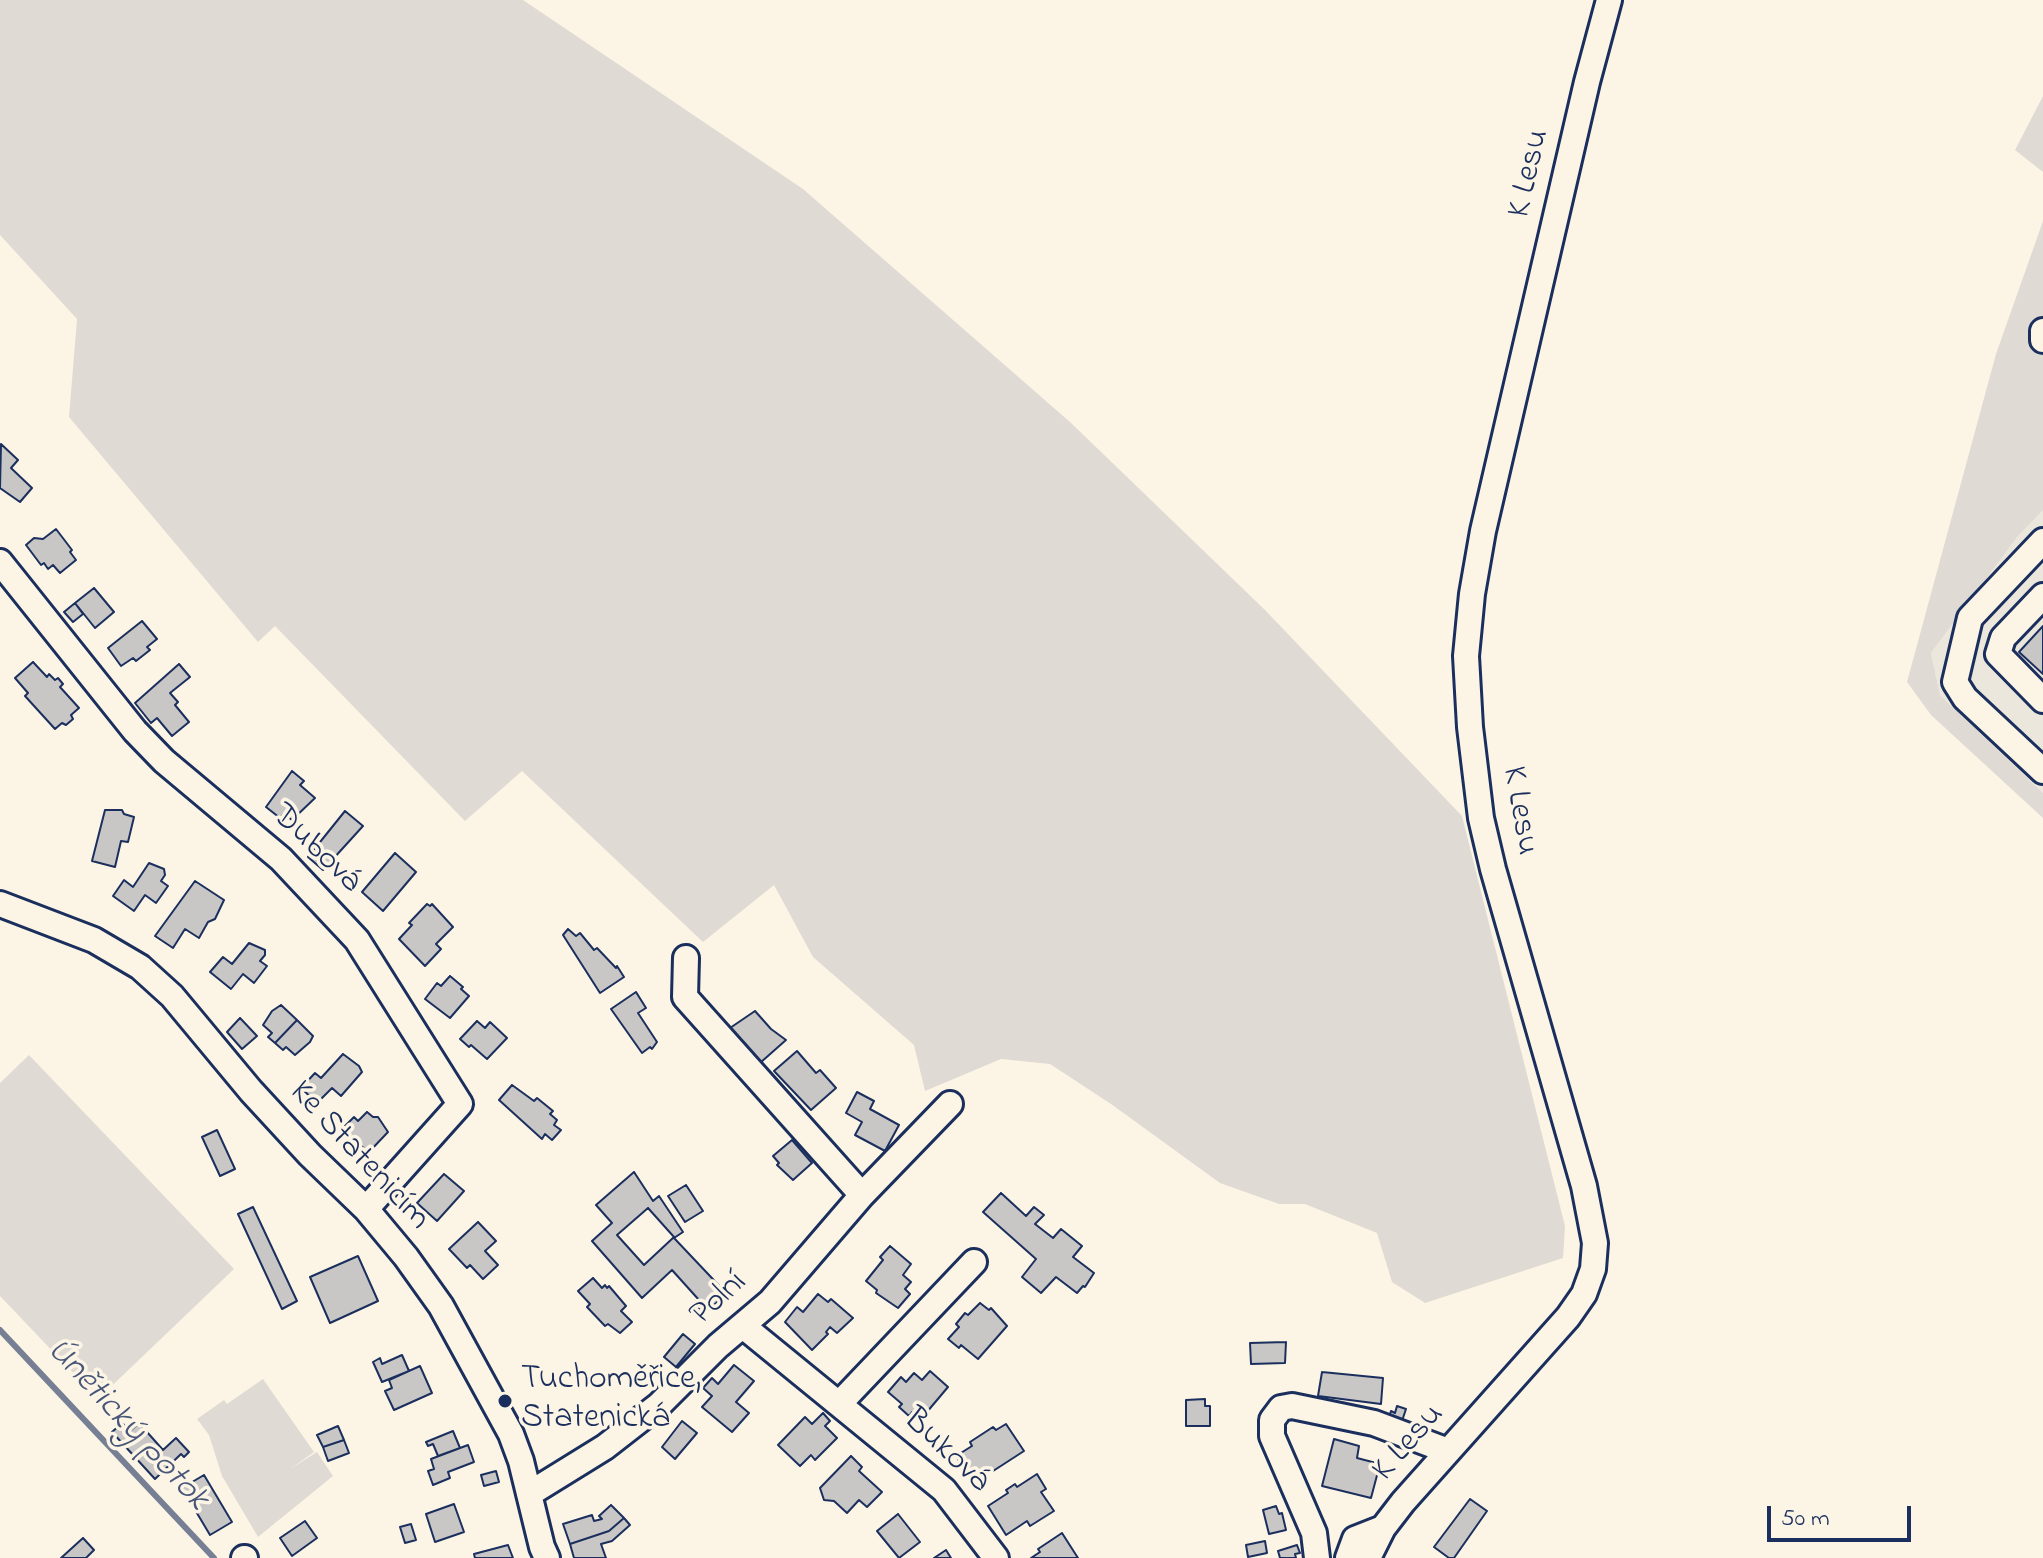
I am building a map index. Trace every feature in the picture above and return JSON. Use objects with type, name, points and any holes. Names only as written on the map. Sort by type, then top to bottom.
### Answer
[{"type":"street","name":"K Lesu","points":[[1368,1558],[1383,1528],[1568,1317],[1584,1294],[1593,1269],[1595,1243],[1584,1186],[1481,818],[1470,727],[1466,656],[1472,594],[1483,531],[1590,67],[1609,0]]},
{"type":"street","points":[[2043,331],[2043,340]]},
{"type":"street","points":[[2043,541],[1970,618],[1955,682],[1965,698],[2043,771]]},
{"type":"street","name":"Dubová","points":[[0,562],[135,731],[164,761],[281,859],[357,940],[460,1104],[366,1209]]},
{"type":"street","points":[[2043,596],[2003,638],[1998,654],[2043,700]]},
{"type":"street","name":"Ke Statenicím","points":[[0,904],[94,940],[140,967],[172,996],[251,1091],[310,1155],[366,1209],[441,1306],[511,1434],[547,1558]]},
{"type":"street","points":[[686,958],[685,997],[862,1195]]},
{"type":"street","name":"Polní","points":[[529,1494],[605,1447],[659,1405],[718,1346],[770,1302],[862,1195],[950,1104]]},
{"type":"street","points":[[839,1404],[974,1262]]},
{"type":"street","name":"Buková","points":[[743,1326],[944,1490],[996,1558]]},
{"type":"street","points":[[1317,1558],[1314,1533],[1272,1436],[1272,1420],[1281,1408],[1292,1406],[1374,1423],[1448,1451]]},
{"type":"street","points":[[1348,1558],[1355,1539],[1383,1528]]},
{"type":"shaded area","points":[[0,0],[523,0],[803,189],[1070,422],[1265,610],[1462,816],[1565,1226],[1563,1258],[1425,1303],[1392,1282],[1377,1233],[1305,1204],[1279,1204],[1220,1183],[1050,1064],[1001,1059],[925,1091],[914,1045],[813,957],[774,885],[703,942],[522,771],[465,821],[275,626],[258,642],[69,417],[77,319],[0,235]]},
{"type":"shaded area","points":[[2043,96],[2043,172],[2015,150]]},
{"type":"shaded area","points":[[2043,221],[2043,510],[2018,536],[1931,653],[1940,695],[2043,793],[2043,818],[1931,715],[1907,682],[1996,354]]},
{"type":"shaded area","points":[[2043,509],[2043,793],[1940,695],[1931,653],[2018,536]]},
{"type":"shaded area","points":[[29,1055],[234,1269],[98,1399],[0,1296],[0,1083]]},
{"type":"shaded area","points":[[263,1379],[314,1452],[290,1469],[317,1452],[333,1476],[258,1537],[222,1476],[209,1435],[197,1419],[224,1400],[227,1404]]},
{"type":"building","points":[[1,444],[18,460],[11,468],[32,488],[20,502],[0,488]]},
{"type":"building","points":[[56,529],[76,560],[60,573],[53,565],[48,569],[44,563],[41,565],[26,545],[34,538],[43,539]]},
{"type":"building","points":[[94,588],[114,612],[95,628],[75,603]]},
{"type":"building","points":[[75,603],[83,614],[73,622],[64,612]]},
{"type":"building","points":[[142,621],[157,639],[147,647],[150,650],[136,661],[133,658],[121,666],[108,648]]},
{"type":"building","points":[[2043,626],[2043,674],[2019,652]]},
{"type":"building","points":[[33,662],[47,677],[49,674],[55,680],[58,678],[63,684],[60,687],[79,708],[66,725],[62,723],[55,729],[25,696],[28,693],[15,678]]},
{"type":"building","points":[[179,664],[190,677],[170,693],[189,722],[172,736],[157,718],[151,723],[135,703]]},
{"type":"building","points":[[292,771],[304,781],[300,785],[315,798],[292,820],[284,814],[280,818],[266,807]]},
{"type":"building","points":[[105,810],[122,810],[124,814],[134,817],[128,842],[121,841],[115,867],[92,861]]},
{"type":"building","points":[[345,811],[363,826],[323,870],[308,857]]},
{"type":"building","points":[[395,853],[416,872],[383,911],[362,892]]},
{"type":"building","points":[[149,863],[164,869],[165,875],[161,881],[168,886],[156,903],[145,895],[134,911],[113,896],[124,880],[133,887]]},
{"type":"building","points":[[195,881],[224,900],[215,919],[208,922],[199,938],[185,929],[173,948],[155,936]]},
{"type":"building","points":[[427,904],[432,904],[453,927],[436,944],[441,949],[425,966],[399,939]]},
{"type":"building","points":[[568,929],[576,936],[580,933],[594,950],[597,948],[617,966],[624,977],[600,993],[563,935]]},
{"type":"building","points":[[249,943],[265,950],[260,961],[267,966],[254,983],[243,974],[231,989],[210,972],[223,957],[232,964]]},
{"type":"building","points":[[450,976],[469,996],[450,1018],[425,999],[437,983],[441,986]]},
{"type":"building","points":[[636,992],[646,1008],[638,1013],[657,1042],[652,1049],[650,1047],[642,1053],[611,1009]]},
{"type":"building","points":[[281,1005],[297,1020],[275,1043],[268,1037],[272,1033],[263,1025],[272,1011]]},
{"type":"building","points":[[755,1011],[786,1040],[760,1063],[730,1028]]},
{"type":"building","points":[[240,1018],[257,1036],[242,1049],[227,1032]]},
{"type":"building","points":[[297,1020],[313,1036],[295,1055],[275,1043]]},
{"type":"building","points":[[477,1021],[485,1028],[490,1022],[507,1038],[487,1059],[460,1039]]},
{"type":"building","points":[[797,1051],[816,1073],[820,1070],[836,1088],[811,1110],[774,1071]]},
{"type":"building","points":[[343,1054],[362,1072],[341,1096],[332,1088],[317,1103],[301,1088],[315,1073],[321,1078]]},
{"type":"building","points":[[512,1085],[534,1101],[537,1098],[553,1111],[550,1114],[557,1120],[554,1125],[561,1130],[552,1140],[545,1134],[542,1139],[499,1100]]},
{"type":"building","points":[[857,1092],[874,1101],[870,1109],[899,1125],[885,1151],[855,1135],[862,1122],[846,1113]]},
{"type":"building","points":[[367,1112],[378,1117],[388,1132],[368,1153],[354,1138],[351,1141],[340,1131],[354,1117],[358,1121]]},
{"type":"building","points":[[217,1130],[235,1169],[220,1176],[202,1137]]},
{"type":"building","points":[[792,1140],[812,1163],[793,1180],[777,1165],[779,1163],[773,1156]]},
{"type":"building","points":[[634,1172],[653,1201],[659,1196],[683,1232],[674,1238],[727,1294],[703,1314],[695,1304],[699,1300],[672,1270],[642,1298],[592,1241],[612,1223],[596,1205]],"holes":[[[648,1208],[674,1237],[644,1265],[617,1235]]]},
{"type":"building","points":[[444,1174],[464,1191],[437,1221],[417,1203]]},
{"type":"building","points":[[686,1185],[703,1211],[685,1222],[668,1196]]},
{"type":"building","points":[[1001,1193],[1026,1216],[1034,1207],[1044,1215],[1035,1224],[1053,1238],[1061,1229],[1082,1246],[1073,1257],[1094,1273],[1085,1287],[1077,1293],[1056,1277],[1041,1293],[1022,1277],[1036,1259],[983,1212]]},
{"type":"building","points":[[253,1207],[297,1301],[282,1309],[238,1214]]},
{"type":"building","points":[[478,1222],[496,1241],[485,1251],[498,1265],[483,1279],[449,1249]]},
{"type":"building","points":[[890,1246],[911,1264],[903,1275],[911,1282],[905,1289],[910,1294],[898,1308],[876,1293],[877,1290],[866,1281]]},
{"type":"building","points":[[358,1256],[378,1301],[330,1323],[310,1277]]},
{"type":"building","points":[[593,1278],[602,1288],[609,1286],[626,1306],[621,1311],[632,1322],[620,1333],[608,1324],[605,1326],[587,1307],[590,1304],[578,1291]]},
{"type":"building","points":[[818,1294],[828,1302],[831,1299],[853,1318],[837,1333],[830,1327],[826,1332],[828,1334],[812,1350],[785,1322],[797,1307],[803,1312]]},
{"type":"building","points":[[980,1303],[989,1310],[991,1308],[1007,1326],[978,1359],[948,1339],[959,1327],[956,1324],[965,1313],[968,1315]]},
{"type":"building","points":[[683,1334],[695,1344],[676,1367],[664,1357]]},
{"type":"building","points":[[1286,1342],[1285,1363],[1251,1364],[1250,1343]]},
{"type":"building","points":[[402,1355],[409,1371],[382,1382],[373,1362],[380,1358],[382,1364]]},
{"type":"building","points":[[734,1365],[754,1381],[736,1402],[749,1413],[732,1432],[702,1407],[712,1396],[703,1388],[712,1378],[718,1384]]},
{"type":"building","points":[[420,1366],[432,1393],[394,1410],[385,1391],[392,1388],[389,1380]]},
{"type":"building","points":[[930,1371],[948,1387],[921,1419],[912,1412],[909,1416],[899,1407],[902,1404],[888,1392],[901,1377],[906,1382],[914,1373],[922,1380]]},
{"type":"building","points":[[1322,1372],[1383,1378],[1381,1404],[1318,1396]]},
{"type":"building","points":[[1205,1399],[1205,1406],[1210,1406],[1210,1426],[1186,1426],[1186,1400]]},
{"type":"building","points":[[1397,1406],[1406,1409],[1402,1421],[1388,1420],[1391,1411],[1395,1413]]},
{"type":"building","points":[[823,1413],[830,1421],[825,1426],[837,1438],[815,1460],[811,1455],[800,1466],[778,1445],[805,1417],[812,1424]]},
{"type":"building","points":[[682,1421],[697,1433],[675,1459],[662,1447]]},
{"type":"building","points":[[122,1423],[130,1431],[139,1423],[163,1450],[176,1438],[189,1452],[184,1457],[181,1454],[155,1479],[112,1432]]},
{"type":"building","points":[[1006,1424],[1024,1451],[990,1473],[986,1467],[970,1478],[956,1456],[993,1427],[996,1430]]},
{"type":"building","points":[[338,1426],[344,1440],[323,1447],[317,1435]]},
{"type":"building","points":[[453,1431],[460,1448],[438,1456],[433,1444],[428,1446],[426,1442]]},
{"type":"building","points":[[1334,1439],[1359,1446],[1357,1458],[1380,1464],[1371,1498],[1322,1486]]},
{"type":"building","points":[[344,1440],[349,1453],[328,1461],[323,1447]]},
{"type":"building","points":[[468,1445],[474,1462],[448,1472],[450,1478],[433,1485],[428,1471],[434,1469],[431,1459]]},
{"type":"building","points":[[851,1456],[862,1467],[859,1471],[882,1492],[867,1507],[859,1500],[847,1513],[834,1501],[824,1500],[820,1488]]},
{"type":"building","points":[[496,1471],[499,1482],[484,1486],[481,1475]]},
{"type":"building","points":[[1037,1474],[1046,1489],[1041,1492],[1054,1511],[1030,1526],[1027,1521],[1006,1535],[988,1506],[1008,1493],[1006,1490],[1015,1484],[1017,1487]]},
{"type":"building","points":[[204,1475],[232,1522],[210,1535],[182,1488]]},
{"type":"building","points":[[1470,1499],[1487,1511],[1454,1558],[1449,1558],[1434,1547]]},
{"type":"building","points":[[454,1504],[464,1532],[435,1542],[426,1514]]},
{"type":"building","points":[[611,1505],[624,1518],[609,1531],[570,1544],[563,1524],[592,1515],[594,1521],[602,1519],[599,1516]]},
{"type":"building","points":[[1276,1506],[1279,1514],[1282,1513],[1286,1530],[1269,1534],[1263,1510]]},
{"type":"building","points":[[898,1514],[920,1542],[899,1558],[877,1531]]},
{"type":"building","points":[[624,1518],[630,1525],[612,1541],[601,1544],[606,1558],[574,1558],[570,1544],[609,1531]]},
{"type":"building","points":[[305,1521],[317,1538],[292,1556],[280,1538]]},
{"type":"building","points":[[411,1524],[416,1540],[405,1543],[400,1527]]},
{"type":"building","points":[[1062,1533],[1078,1558],[1031,1558],[1040,1552],[1038,1549]]},
{"type":"building","points":[[83,1538],[94,1550],[86,1558],[61,1558]]},
{"type":"building","points":[[1265,1541],[1267,1553],[1248,1557],[1246,1545]]},
{"type":"building","points":[[508,1545],[513,1558],[475,1558],[474,1554]]},
{"type":"building","points":[[1297,1545],[1300,1553],[1295,1554],[1296,1558],[1280,1558],[1278,1551]]},
{"type":"building","points":[[946,1550],[951,1558],[934,1558]]},
{"type":"waterway","name":"Únětický potok","points":[[0,1330],[214,1558]]},
{"type":"place","name":"Tuchoměřice, Statenická","points":[[505,1401]]}]
